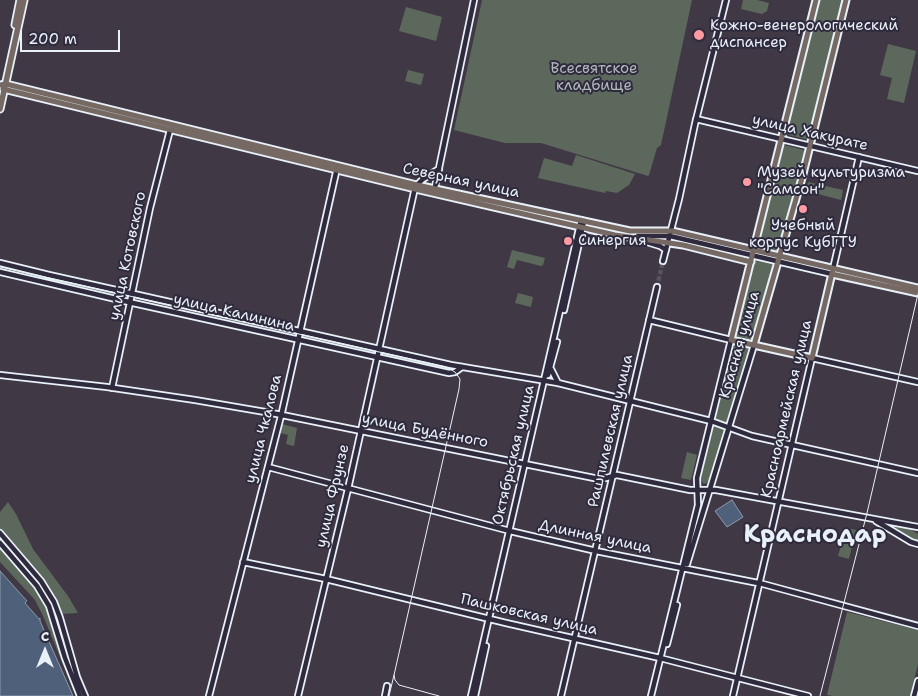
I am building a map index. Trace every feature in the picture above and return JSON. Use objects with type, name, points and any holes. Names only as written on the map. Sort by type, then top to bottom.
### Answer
[{"type":"highway","points":[[0,109],[2,87],[20,0]]},
{"type":"highway","points":[[2,87],[24,0]]},
{"type":"main road","name":"Красная улица","points":[[731,340],[816,0]]},
{"type":"main road","name":"Красная улица","points":[[754,345],[811,145],[846,0]]},
{"type":"main road","name":"Северная улица","points":[[2,87],[170,130],[214,138]]},
{"type":"main road","name":"Северная улица","points":[[2,87],[416,187],[630,232],[671,233],[918,293]]},
{"type":"main road","name":"Северная улица","points":[[436,190],[615,236],[668,243],[752,262]]},
{"type":"main road","name":"Северная улица","points":[[832,272],[918,288]]},
{"type":"main road","name":"Красноармейская улица","points":[[812,358],[832,272]]},
{"type":"main road","points":[[731,340],[812,358]]},
{"type":"street","points":[[436,190],[476,0]]},
{"type":"street","points":[[436,190],[476,0]]},
{"type":"street","points":[[663,261],[688,164],[696,119],[726,0]]},
{"type":"street","name":"улица Хакурате","points":[[696,119],[918,171]]},
{"type":"street","name":"улица Котовского","points":[[112,388],[150,208],[170,130]]},
{"type":"street","name":"Красноармейская улица","points":[[832,272],[859,157]]},
{"type":"street","name":"улица Чкалова","points":[[209,696],[281,415],[337,168]]},
{"type":"street","points":[[416,187],[423,179],[439,169]]},
{"type":"street","name":"улица Фрунзе","points":[[298,696],[348,489],[400,248],[416,187]]},
{"type":"street","name":"Октябрьская улица","points":[[545,381],[551,368],[582,221]]},
{"type":"street","name":"Октябрьская улица","points":[[473,696],[581,227]]},
{"type":"street","name":"Северная улица","points":[[626,236],[671,233]]},
{"type":"street","name":"Северная улица","points":[[644,241],[662,246],[666,250]]},
{"type":"street","name":"улица Калинина","points":[[0,263],[378,349],[462,367],[558,383],[711,421],[791,446],[918,474]]},
{"type":"street","name":"улица Калинина","points":[[0,272],[449,373],[456,372],[462,367]]},
{"type":"street","name":"Рашпилевская улица","points":[[561,696],[657,288]]},
{"type":"street","points":[[649,320],[731,340]]},
{"type":"street","name":"Красная улица","points":[[652,696],[685,568],[698,505],[697,478],[731,340]]},
{"type":"street","name":"Красная улица","points":[[685,568],[754,345]]},
{"type":"street","points":[[812,358],[918,382]]},
{"type":"street","name":"Красноармейская улица","points":[[732,696],[812,358]]},
{"type":"street","points":[[551,368],[558,383]]},
{"type":"street","name":"улица Будённого","points":[[0,375],[112,388],[281,415],[599,478],[613,476],[697,491],[716,490],[873,518],[918,528]]},
{"type":"street","name":"Длинная улица","points":[[268,467],[511,531],[596,551],[759,583],[918,626]]},
{"type":"street","name":"улица Будённого","points":[[873,518],[911,542],[918,544]]},
{"type":"street","name":"улица Будённого","points":[[908,525],[918,531]]},
{"type":"street","points":[[0,533],[41,581],[54,602],[85,696]]},
{"type":"street","points":[[0,543],[37,586],[49,606],[65,658],[80,696]]},
{"type":"street","name":"Пашковская улица","points":[[244,562],[574,638],[808,696]]},
{"type":"street","points":[[914,696],[918,681]]},
{"type":"street","points":[[385,696],[388,686]]},
{"type":"green space","name":"Всесвятское кладбище","points":[[482,0],[692,0],[661,145],[657,148],[648,176],[541,143],[505,143],[454,130]]},
{"type":"green space","points":[[743,0],[757,0],[769,3],[767,11],[762,14],[741,9]]},
{"type":"green space","points":[[820,0],[843,0],[808,138],[805,139],[787,133]]},
{"type":"green space","points":[[406,7],[442,17],[436,41],[399,31]]},
{"type":"green space","points":[[888,44],[916,51],[904,103],[887,99],[892,78],[880,75]]},
{"type":"green space","points":[[408,70],[424,74],[421,85],[405,81]]},
{"type":"green space","points":[[784,145],[804,150],[806,155],[777,253],[758,248]]},
{"type":"green space","points":[[576,155],[635,174],[629,185],[617,193],[606,191],[605,193],[538,178],[544,158],[572,166]]},
{"type":"green space","points":[[808,182],[843,190],[841,200],[806,191]]},
{"type":"green space","points":[[512,250],[545,258],[543,265],[517,260],[514,269],[507,267]]},
{"type":"green space","points":[[756,258],[774,262],[752,341],[735,337]]},
{"type":"green space","points":[[518,293],[533,297],[531,307],[515,303]]},
{"type":"green space","points":[[734,345],[750,348],[710,481],[704,484],[700,479]]},
{"type":"green space","points":[[282,424],[297,428],[294,446],[286,444],[288,435],[281,433]]},
{"type":"green space","points":[[687,452],[697,455],[691,480],[681,478]]},
{"type":"green space","points":[[8,502],[33,549],[68,596],[78,613],[61,614],[51,591],[0,529],[0,512]]},
{"type":"green space","points":[[890,525],[908,528],[918,534],[918,541],[909,539],[890,527]]},
{"type":"green space","points":[[846,528],[856,530],[849,559],[838,556]]},
{"type":"green space","points":[[0,536],[50,598],[83,696],[81,696],[49,602],[0,540]]},
{"type":"green space","points":[[0,546],[43,599],[78,696],[76,696],[35,600],[0,562]]},
{"type":"green space","points":[[847,612],[918,630],[918,664],[910,696],[827,695]]},
{"type":"water","points":[[732,500],[743,517],[727,527],[715,511]]},
{"type":"water","points":[[0,571],[27,601],[25,603],[40,618],[73,696],[0,696]]},
{"type":"tunnel","points":[[657,287],[663,261]]},
{"type":"tram line","points":[[0,267],[446,367],[455,372],[460,379],[459,389],[394,675],[399,685],[439,696]]},
{"type":"tram line","points":[[820,696],[867,513],[918,294]]},
{"type":"tram line","points":[[389,696],[394,675]]},
{"type":"place","name":"Кожно-венерологический диспансер","points":[[699,35]]},
{"type":"place","name":"Музей культуризма \"Самсон\"","points":[[747,182]]},
{"type":"place","name":"Учебный корпус КубГТУ","points":[[803,209]]},
{"type":"place","name":"Синергия","points":[[568,241]]},
{"type":"district","name":"Краснодар","points":[[815,535]]}]
